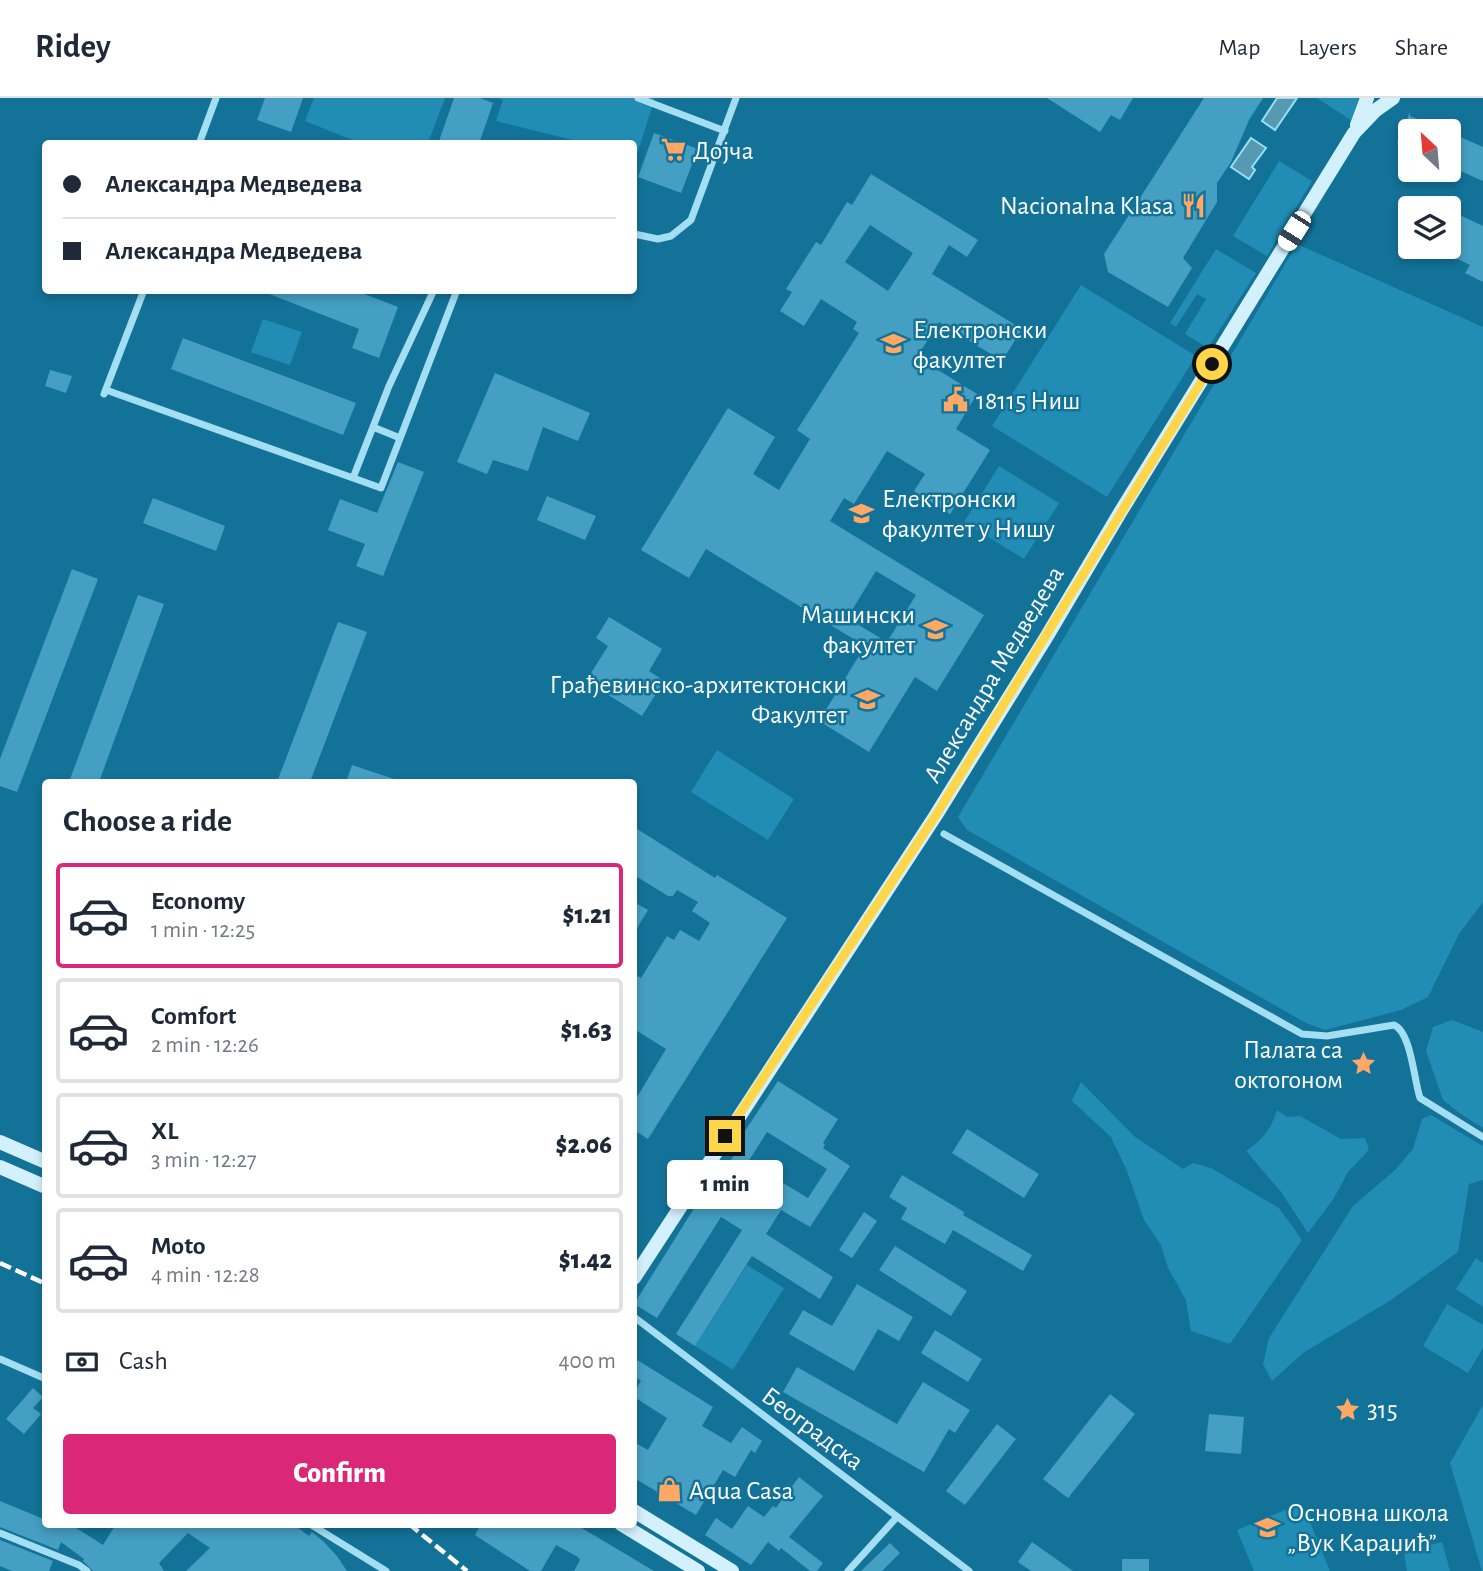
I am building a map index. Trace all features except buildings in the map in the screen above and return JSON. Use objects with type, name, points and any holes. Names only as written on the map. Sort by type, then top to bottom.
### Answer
[{"type":"main road","points":[[1354,133],[1367,98]]},
{"type":"main road","name":"Александра Медведева","points":[[637,1273],[945,801],[1354,133],[1393,98]]},
{"type":"main road","points":[[0,1142],[42,1160]]},
{"type":"main road","points":[[0,1167],[42,1185]]},
{"type":"main road","points":[[637,1513],[732,1571]]},
{"type":"main road","points":[[628,1528],[698,1571]]},
{"type":"street","points":[[200,140],[216,98]]},
{"type":"street","points":[[638,98],[725,131]]},
{"type":"street","points":[[637,235],[658,239],[671,236],[691,220],[736,98]]},
{"type":"street","points":[[142,294],[105,392],[381,488],[455,294]]},
{"type":"street","points":[[353,478],[389,386],[432,294]]},
{"type":"street","points":[[373,427],[400,438]]},
{"type":"street","points":[[944,834],[1301,1034],[1327,1036],[1394,1025],[1399,1027],[1406,1038],[1420,1098],[1483,1137]]},
{"type":"street","name":"Београдска","points":[[637,1319],[969,1571]]},
{"type":"street","points":[[0,1359],[42,1377]]},
{"type":"street","points":[[848,1571],[896,1518]]},
{"type":"street","points":[[316,1528],[386,1571]]},
{"type":"street","points":[[0,1533],[79,1565],[87,1571]]},
{"type":"shaded area","points":[[314,98],[445,98],[429,140],[352,140],[305,121]]},
{"type":"shaded area","points":[[498,98],[655,98],[637,155],[637,140],[573,140],[496,121],[503,100]]},
{"type":"shaded area","points":[[1277,98],[1297,98],[1275,130],[1262,121]]},
{"type":"shaded area","points":[[1317,98],[1359,98],[1351,120]]},
{"type":"shaded area","points":[[1251,138],[1266,148],[1252,167],[1255,170],[1249,179],[1231,167]]},
{"type":"shaded area","points":[[1279,161],[1312,181],[1267,256],[1233,236]]},
{"type":"shaded area","points":[[1297,244],[1483,327],[1483,902],[1459,934],[1428,997],[1401,1010],[1325,1030],[1306,1023],[967,830],[958,817]]},
{"type":"shaded area","points":[[1216,249],[1256,273],[1208,348],[1185,334],[1206,299],[1197,294],[1176,327],[1170,323]]},
{"type":"shaded area","points":[[1081,285],[1196,356],[1107,497],[992,426]]},
{"type":"shaded area","points":[[263,319],[302,332],[290,365],[251,352]]},
{"type":"shaded area","points":[[999,466],[1059,503],[1024,559],[964,522]]},
{"type":"shaded area","points":[[717,750],[794,799],[768,840],[691,792]]},
{"type":"shaded area","points":[[1452,1020],[1483,1032],[1483,1128],[1443,1100],[1426,1051],[1433,1027]]},
{"type":"shaded area","points":[[1081,1082],[1135,1137],[1183,1169],[1193,1163],[1211,1168],[1279,1208],[1302,1240],[1230,1344],[1191,1331],[1186,1300],[1168,1268],[1161,1245],[1144,1220],[1127,1171],[1111,1137],[1072,1101]]},
{"type":"shaded area","points":[[1277,1110],[1287,1117],[1300,1116],[1341,1139],[1365,1138],[1369,1150],[1348,1172],[1334,1198],[1308,1233],[1281,1192],[1246,1151],[1266,1134]]},
{"type":"shaded area","points":[[1431,1115],[1483,1146],[1483,1180],[1469,1184],[1458,1252],[1391,1300],[1303,1353],[1272,1381],[1263,1364],[1269,1338],[1353,1206],[1395,1170],[1413,1149],[1422,1119]]},
{"type":"shaded area","points":[[1476,1258],[1483,1263],[1483,1307],[1456,1289]]},
{"type":"shaded area","points":[[747,1265],[784,1288],[733,1370],[695,1346]]},
{"type":"shaded area","points":[[1447,1304],[1483,1325],[1483,1348],[1468,1373],[1423,1346]]},
{"type":"shaded area","points":[[1483,1405],[1483,1571],[1482,1571],[1450,1463]]},
{"type":"shaded area","points":[[1302,1503],[1330,1571],[1254,1571],[1237,1530]]},
{"type":"shaded area","points":[[1442,1542],[1450,1571],[1407,1571],[1404,1552]]},
{"type":"railway","points":[[0,1263],[42,1282]]},
{"type":"railway","points":[[414,1528],[467,1571]]},
{"type":"place","name":"Дојча","points":[[673,150]]},
{"type":"place","name":"Nacionalna Klasa","points":[[1194,205]]},
{"type":"place","name":"Електронски факултет","points":[[893,344]]},
{"type":"place","name":"18115 Ниш","points":[[956,400]]},
{"type":"place","name":"Електронски факултет у Нишу","points":[[862,513]]},
{"type":"place","name":"Машински факултет","points":[[935,629]]},
{"type":"place","name":"Грађевинско-архитектонски Факултет","points":[[867,699]]},
{"type":"place","name":"Палата са октогоном","points":[[1363,1064]]},
{"type":"place","name":"315","points":[[1347,1409]]},
{"type":"place","name":"Aqua Casa","points":[[669,1490]]},
{"type":"place","name":"Основна школа „Вук Караџић”","points":[[1267,1527]]},
{"type":"route","points":[[725,1136],[936,815],[1212,364]]}]
